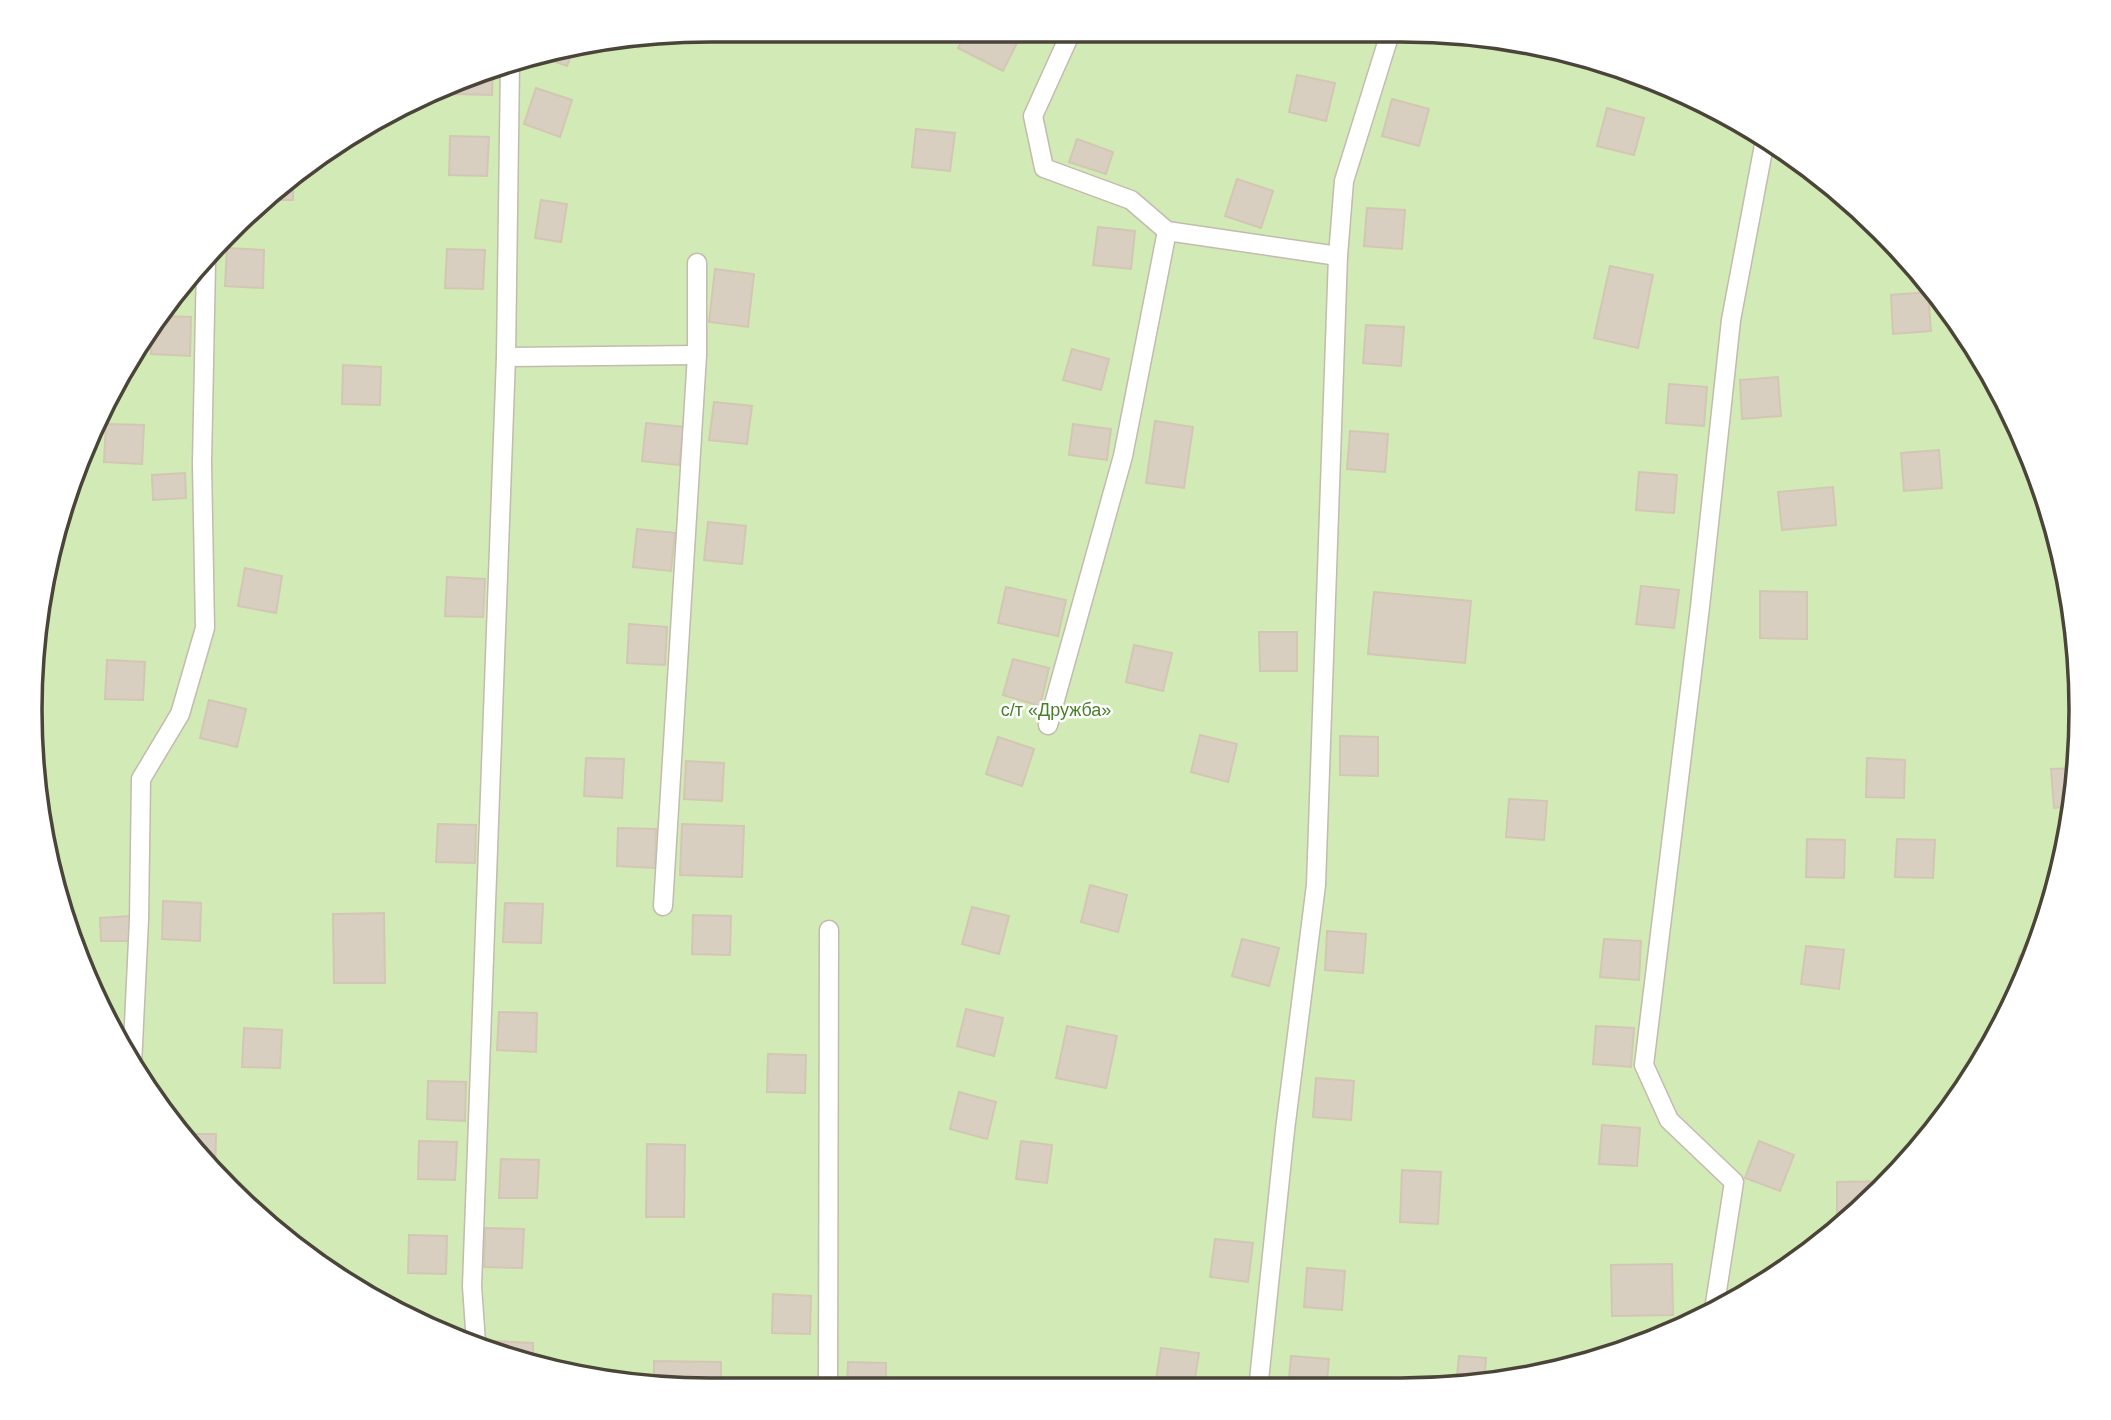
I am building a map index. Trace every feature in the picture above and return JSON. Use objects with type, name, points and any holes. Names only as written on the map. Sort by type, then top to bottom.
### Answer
[{"type":"lane","points":[[1067,42],[1033,116],[1045,168],[1131,200],[1167,231],[1338,256]]},
{"type":"lane","points":[[1259,1378],[1285,1130],[1316,886],[1338,256],[1344,181],[1387,42]]},
{"type":"lane","points":[[475,1335],[472,1286],[506,357],[510,73]]},
{"type":"lane","points":[[1716,1299],[1734,1182],[1669,1120],[1644,1065],[1700,607],[1731,320],[1763,149]]},
{"type":"lane","points":[[1048,725],[1123,456],[1167,231]]},
{"type":"lane","points":[[663,906],[696,355],[696,263]]},
{"type":"lane","points":[[133,1047],[139,920],[141,779],[180,714],[205,628],[202,463],[206,273]]},
{"type":"lane","points":[[506,357],[696,355]]},
{"type":"lane","points":[[828,1378],[829,930]]},
{"type":"green space","name":"с/т «Дружба»","points":[[1401,42],[1488,48],[1574,65],[1657,93],[1735,131],[1808,180],[1841,208],[1873,238],[1931,303],[1980,376],[2000,415],[2034,495],[2046,537],[2056,580],[2068,666],[2068,754],[2063,797],[2056,840],[2034,925],[2018,966],[1980,1044],[1931,1117],[1903,1150],[1873,1182],[1808,1240],[1735,1289],[1696,1309],[1616,1343],[1574,1355],[1531,1365],[1445,1377],[710,1378],[623,1372],[537,1355],[454,1327],[376,1289],[303,1240],[270,1212],[238,1182],[180,1117],[131,1044],[93,966],[65,883],[55,840],[43,754],[43,666],[55,580],[77,495],[93,454],[131,376],[180,303],[238,238],[303,180],[376,131],[454,93],[495,77],[580,55],[666,43]]},
{"type":"building","points":[[961,42],[1018,42],[1003,71],[958,48]]},
{"type":"building","points":[[570,57],[567,66],[554,61]]},
{"type":"building","points":[[1297,75],[1335,83],[1326,121],[1289,112]]},
{"type":"building","points":[[493,78],[492,95],[454,93]]},
{"type":"building","points":[[536,88],[572,100],[560,137],[524,124]]},
{"type":"building","points":[[1392,99],[1429,109],[1419,146],[1382,136]]},
{"type":"building","points":[[1607,108],[1644,118],[1634,155],[1597,146]]},
{"type":"building","points":[[916,129],[955,133],[950,171],[912,167]]},
{"type":"building","points":[[450,136],[489,137],[487,176],[449,175]]},
{"type":"building","points":[[1077,139],[1113,152],[1106,174],[1069,162]]},
{"type":"building","points":[[1237,179],[1273,191],[1261,228],[1225,216]]},
{"type":"building","points":[[293,188],[293,200],[279,200]]},
{"type":"building","points":[[541,200],[567,204],[561,242],[535,238]]},
{"type":"building","points":[[1367,208],[1405,210],[1402,249],[1364,246]]},
{"type":"building","points":[[1098,227],[1135,231],[1131,269],[1093,265]]},
{"type":"building","points":[[229,248],[264,250],[263,288],[225,286]]},
{"type":"building","points":[[447,249],[485,250],[483,289],[445,288]]},
{"type":"building","points":[[1610,266],[1653,275],[1638,348],[1594,338]]},
{"type":"building","points":[[715,269],[754,274],[748,327],[709,322]]},
{"type":"building","points":[[1922,292],[1929,300],[1931,331],[1893,334],[1891,295]]},
{"type":"building","points":[[171,316],[191,317],[190,356],[151,354],[151,345]]},
{"type":"building","points":[[1366,325],[1404,327],[1401,366],[1363,363]]},
{"type":"building","points":[[1072,349],[1109,359],[1101,390],[1063,380]]},
{"type":"building","points":[[343,365],[381,367],[380,405],[342,404]]},
{"type":"building","points":[[1778,377],[1781,416],[1742,419],[1740,380]]},
{"type":"building","points":[[1669,384],[1707,387],[1704,426],[1666,423]]},
{"type":"building","points":[[714,402],[752,406],[747,444],[709,440]]},
{"type":"building","points":[[1155,421],[1193,427],[1184,488],[1146,483]]},
{"type":"building","points":[[646,423],[684,427],[679,465],[642,461]]},
{"type":"building","points":[[107,424],[144,425],[142,464],[104,462]]},
{"type":"building","points":[[1073,424],[1111,429],[1107,460],[1069,455]]},
{"type":"building","points":[[1350,431],[1388,434],[1385,472],[1347,469]]},
{"type":"building","points":[[1939,450],[1942,488],[1904,491],[1901,453]]},
{"type":"building","points":[[1639,472],[1677,475],[1674,513],[1636,510]]},
{"type":"building","points":[[185,473],[186,498],[153,500],[152,475]]},
{"type":"building","points":[[1833,487],[1836,525],[1782,530],[1778,492]]},
{"type":"building","points":[[708,522],[746,526],[742,564],[704,560]]},
{"type":"building","points":[[637,529],[675,533],[671,571],[633,567]]},
{"type":"building","points":[[245,568],[282,576],[276,613],[238,606]]},
{"type":"building","points":[[447,577],[485,579],[483,617],[445,616]]},
{"type":"building","points":[[1641,586],[1679,590],[1674,628],[1636,624]]},
{"type":"building","points":[[1006,587],[1066,600],[1058,636],[998,623]]},
{"type":"building","points":[[1760,591],[1807,592],[1807,639],[1760,638]]},
{"type":"building","points":[[1374,592],[1471,601],[1465,663],[1368,654]]},
{"type":"building","points":[[629,624],[667,627],[665,665],[627,663]]},
{"type":"building","points":[[1259,632],[1297,632],[1297,671],[1260,671]]},
{"type":"building","points":[[1134,645],[1172,653],[1163,691],[1126,682]]},
{"type":"building","points":[[1013,659],[1049,668],[1040,706],[1003,695]]},
{"type":"building","points":[[107,660],[145,662],[143,700],[105,699]]},
{"type":"building","points":[[209,700],[246,709],[237,747],[200,738]]},
{"type":"building","points":[[1200,735],[1237,744],[1228,782],[1191,772]]},
{"type":"building","points":[[1340,736],[1378,737],[1378,776],[1340,775]]},
{"type":"building","points":[[998,737],[1034,749],[1022,786],[986,774]]},
{"type":"building","points":[[586,758],[624,759],[622,798],[584,796]]},
{"type":"building","points":[[1867,758],[1905,760],[1904,798],[1866,797]]},
{"type":"building","points":[[686,761],[724,763],[722,801],[684,799]]},
{"type":"building","points":[[2066,768],[2061,807],[2054,808],[2051,769]]},
{"type":"building","points":[[1509,799],[1547,801],[1544,840],[1506,837]]},
{"type":"building","points":[[438,824],[476,825],[475,863],[436,862]]},
{"type":"building","points":[[682,824],[744,826],[742,877],[680,875]]},
{"type":"building","points":[[618,828],[656,829],[655,868],[617,866]]},
{"type":"building","points":[[1807,839],[1845,840],[1844,878],[1806,877]]},
{"type":"building","points":[[1897,839],[1935,840],[1933,878],[1895,877]]},
{"type":"building","points":[[1090,885],[1127,895],[1118,932],[1081,922]]},
{"type":"building","points":[[163,901],[201,903],[200,941],[162,939]]},
{"type":"building","points":[[505,903],[543,904],[541,943],[503,942]]},
{"type":"building","points":[[972,907],[1009,916],[999,954],[962,944]]},
{"type":"building","points":[[384,913],[385,983],[334,983],[333,914]]},
{"type":"building","points":[[693,915],[731,916],[730,955],[692,954]]},
{"type":"building","points":[[130,916],[131,941],[101,941],[100,918]]},
{"type":"building","points":[[1327,931],[1366,934],[1363,973],[1325,970]]},
{"type":"building","points":[[1242,939],[1279,948],[1269,986],[1232,976]]},
{"type":"building","points":[[1604,939],[1641,941],[1639,980],[1600,977]]},
{"type":"building","points":[[1806,946],[1844,950],[1839,989],[1801,984]]},
{"type":"building","points":[[966,1009],[1003,1018],[994,1056],[957,1046]]},
{"type":"building","points":[[499,1012],[537,1013],[536,1052],[497,1050]]},
{"type":"building","points":[[1067,1026],[1117,1036],[1106,1088],[1056,1078]]},
{"type":"building","points":[[1596,1026],[1634,1028],[1631,1067],[1593,1064]]},
{"type":"building","points":[[244,1028],[282,1030],[280,1068],[242,1067]]},
{"type":"building","points":[[768,1054],[806,1055],[805,1093],[767,1092]]},
{"type":"building","points":[[1316,1078],[1354,1081],[1351,1120],[1313,1117]]},
{"type":"building","points":[[428,1081],[466,1082],[465,1121],[427,1119]]},
{"type":"building","points":[[959,1092],[996,1102],[987,1139],[950,1129]]},
{"type":"building","points":[[1602,1125],[1640,1128],[1637,1166],[1599,1164]]},
{"type":"building","points":[[194,1134],[216,1134],[215,1158]]},
{"type":"building","points":[[419,1141],[457,1142],[455,1180],[418,1179]]},
{"type":"building","points":[[1021,1141],[1052,1145],[1047,1183],[1016,1179]]},
{"type":"building","points":[[1759,1141],[1794,1155],[1780,1191],[1745,1178]]},
{"type":"building","points":[[647,1144],[685,1145],[684,1217],[646,1217]]},
{"type":"building","points":[[501,1159],[539,1160],[537,1198],[499,1198]]},
{"type":"building","points":[[1402,1170],[1441,1172],[1438,1224],[1400,1222]]},
{"type":"building","points":[[1874,1181],[1837,1215],[1837,1182]]},
{"type":"building","points":[[485,1228],[524,1229],[522,1268],[484,1267]]},
{"type":"building","points":[[409,1235],[447,1236],[446,1274],[408,1273]]},
{"type":"building","points":[[1215,1239],[1253,1243],[1248,1282],[1210,1277]]},
{"type":"building","points":[[1672,1264],[1673,1315],[1612,1316],[1611,1265]]},
{"type":"building","points":[[1307,1268],[1345,1271],[1342,1310],[1304,1307]]},
{"type":"building","points":[[773,1294],[811,1296],[810,1334],[772,1333]]},
{"type":"building","points":[[495,1343],[533,1343],[533,1354]]},
{"type":"building","points":[[1161,1348],[1199,1353],[1195,1378],[1156,1378]]},
{"type":"building","points":[[1291,1356],[1329,1359],[1327,1378],[1289,1378]]},
{"type":"building","points":[[1459,1356],[1486,1358],[1485,1372],[1457,1376]]},
{"type":"building","points":[[654,1361],[721,1362],[721,1378],[654,1376]]},
{"type":"building","points":[[848,1362],[886,1363],[886,1378],[847,1378]]}]
